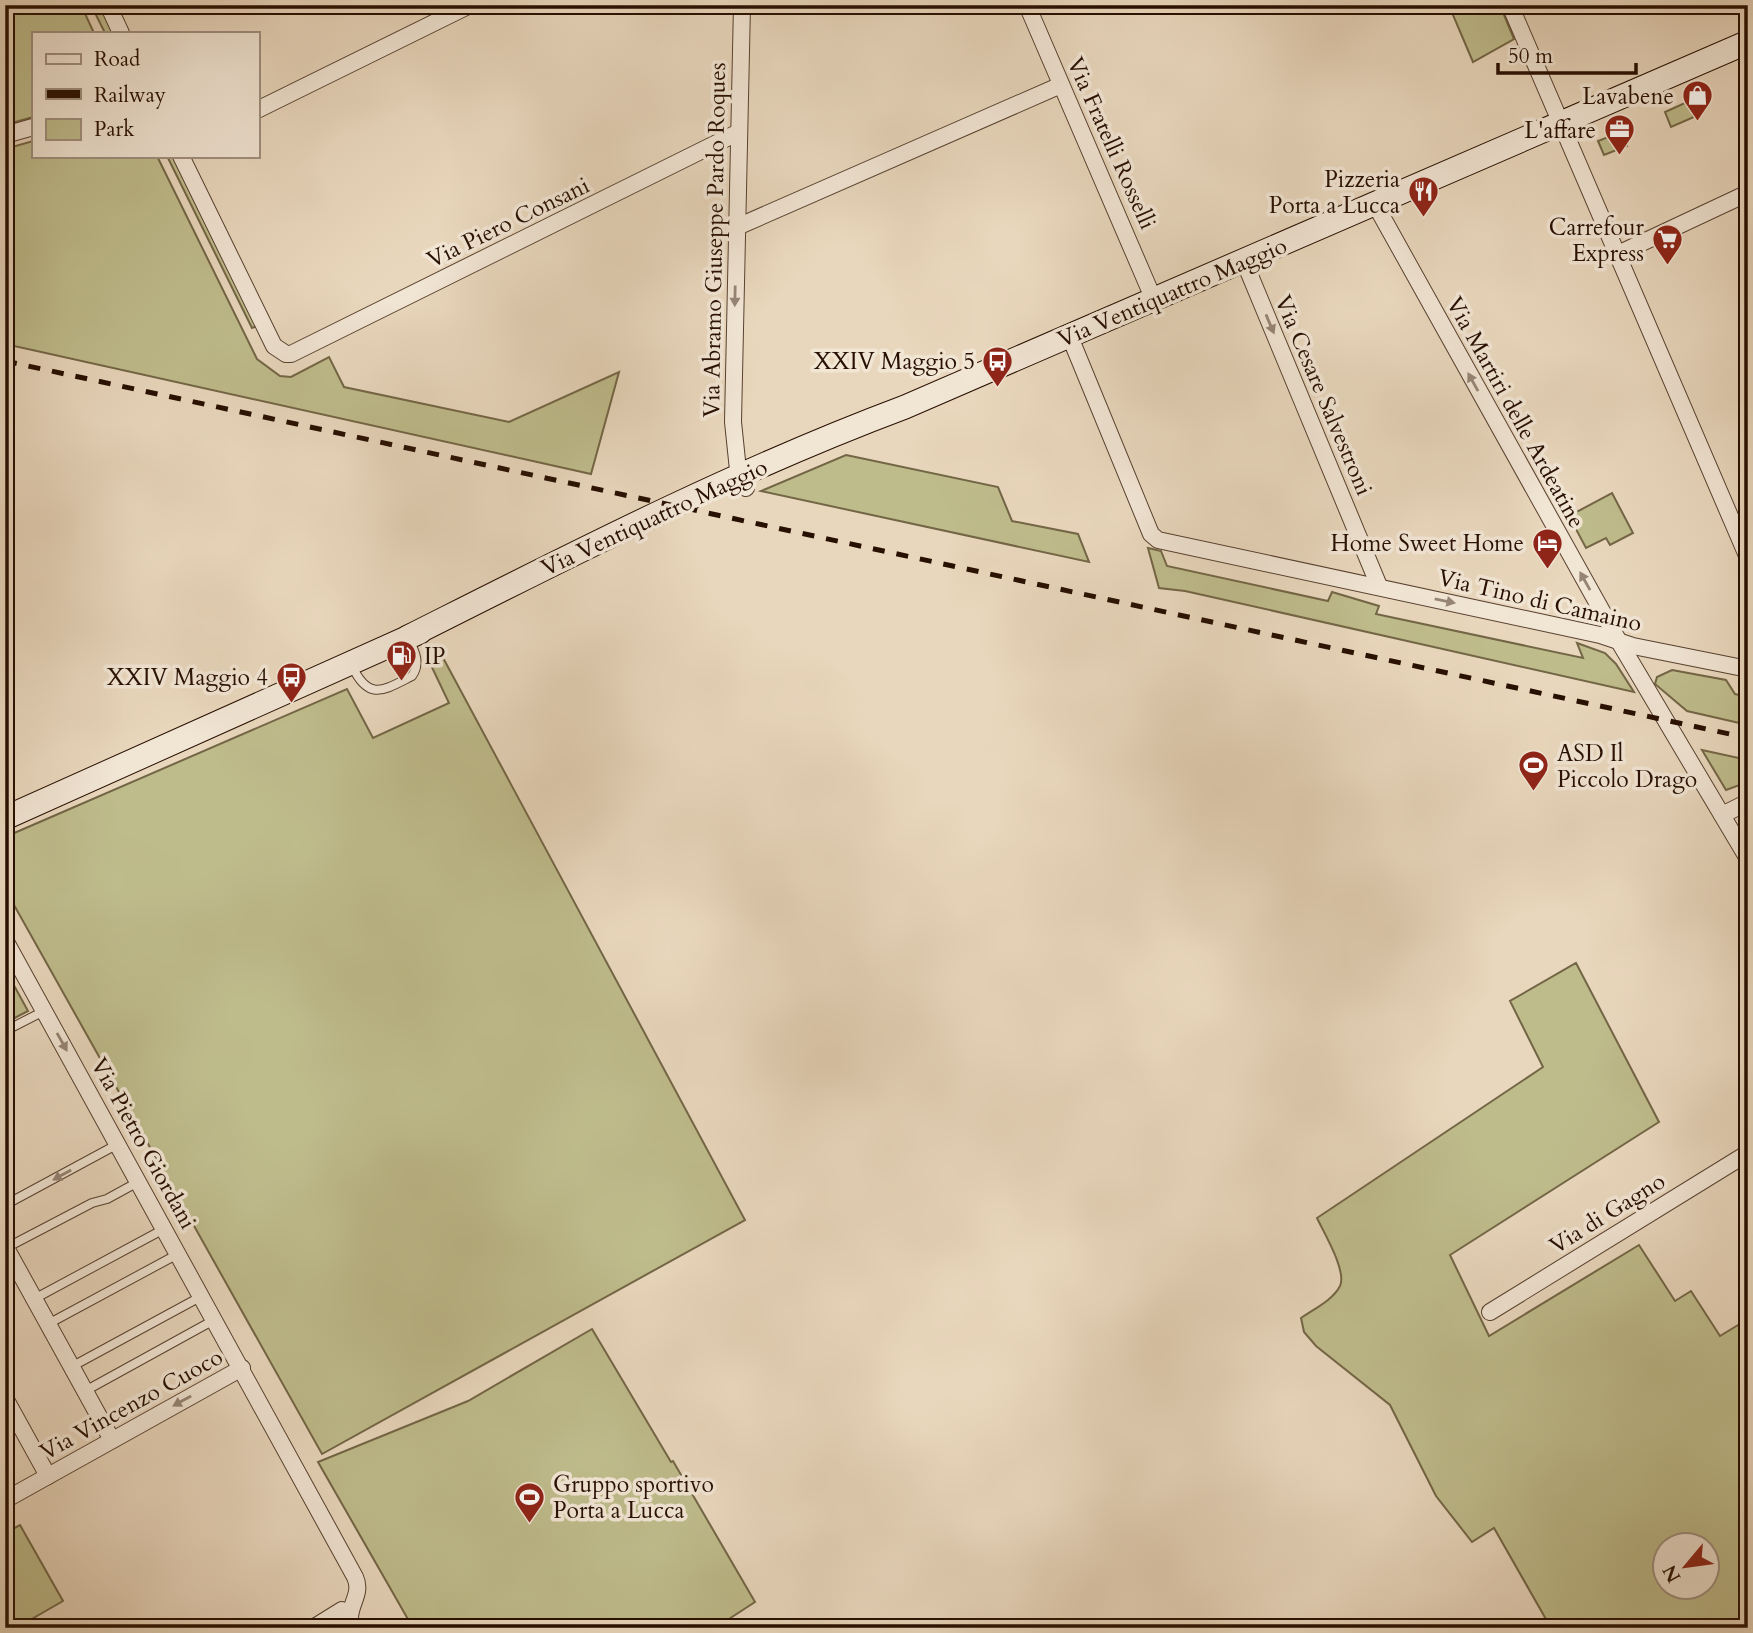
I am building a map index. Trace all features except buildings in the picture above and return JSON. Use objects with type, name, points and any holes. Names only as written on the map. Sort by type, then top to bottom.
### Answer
[{"type":"street","points":[[108,5],[121,32]]},
{"type":"street","points":[[259,109],[470,5]]},
{"type":"street","name":"Via Abramo Giuseppe Pardo Roques","points":[[742,5],[733,422],[735,453],[743,482]]},
{"type":"street","name":"Via Fratelli Rosselli","points":[[1027,5],[1154,300]]},
{"type":"street","points":[[1510,5],[1748,558]]},
{"type":"street","name":"Via Ventiquattro Maggio","points":[[5,818],[408,637],[551,578],[743,482],[823,438],[905,408],[1561,123],[1746,48]]},
{"type":"street","points":[[737,227],[1061,85]]},
{"type":"street","points":[[5,135],[32,127]]},
{"type":"street","name":"Via Piero Consani","points":[[182,158],[274,346],[285,354],[297,352],[739,132]]},
{"type":"street","points":[[1618,254],[1748,193]]},
{"type":"street","name":"Via Martiri delle Ardeatine","points":[[1375,204],[1618,640]]},
{"type":"street","name":"Via Cesare Salvestroni","points":[[1244,261],[1379,586]]},
{"type":"street","name":"Via Tino di Camaino","points":[[1070,337],[1151,534],[1158,540],[1379,586],[1618,640],[1633,646],[1748,670]]},
{"type":"street","points":[[1732,522],[1748,515]]},
{"type":"street","points":[[1618,640],[1748,859]]},
{"type":"street","points":[[1722,815],[1748,802]]},
{"type":"street","name":"Via Pietro Giordani","points":[[5,940],[357,1581],[358,1592],[349,1613],[350,1622],[340,1628]]},
{"type":"street","name":"Via di Gagno","points":[[1490,1312],[1748,1153]]},
{"type":"street","points":[[6,1247],[112,1440]]},
{"type":"street","name":"Via Vincenzo Cuoco","points":[[5,1500],[242,1368]]},
{"type":"street","points":[[5,1398],[48,1476]]},
{"type":"street","points":[[313,1628],[342,1610],[349,1613]]},
{"type":"lane","points":[[351,663],[360,683],[371,690],[383,691],[415,672],[417,660],[408,637]]},
{"type":"lane","points":[[5,1031],[44,1010]]},
{"type":"lane","points":[[5,1205],[118,1144]]},
{"type":"lane","points":[[6,1247],[139,1182]]},
{"type":"lane","points":[[34,1299],[165,1229]]},
{"type":"lane","points":[[48,1324],[179,1254]]},
{"type":"lane","points":[[71,1367],[202,1296]]},
{"type":"lane","points":[[85,1391],[215,1319]]},
{"type":"green space","points":[[5,5],[81,5],[94,32],[32,32],[32,117],[5,125]]},
{"type":"green space","points":[[91,5],[100,5],[113,32],[104,32]]},
{"type":"green space","points":[[1455,5],[1500,5],[1514,39],[1473,62],[1450,8]]},
{"type":"green space","points":[[1687,102],[1694,117],[1671,127],[1665,112]]},
{"type":"green space","points":[[1621,132],[1627,146],[1604,155],[1598,141]]},
{"type":"green space","points":[[32,141],[32,158],[158,158],[257,359],[280,376],[291,377],[329,357],[344,387],[509,422],[619,372],[591,474],[5,344],[5,149]]},
{"type":"green space","points":[[168,158],[174,158],[257,326],[252,328]]},
{"type":"green space","points":[[846,455],[998,487],[1012,521],[1078,534],[1089,562],[761,491]]},
{"type":"green space","points":[[1612,493],[1633,533],[1610,545],[1606,538],[1586,548],[1569,516]]},
{"type":"green space","points":[[1148,548],[1161,551],[1167,566],[1328,601],[1332,592],[1379,606],[1376,614],[1583,658],[1577,643],[1605,653],[1616,664],[1634,692],[1185,591],[1159,588]]},
{"type":"green space","points":[[441,654],[745,1220],[322,1454],[5,889],[5,837],[347,689],[373,738],[449,703],[428,659]]},
{"type":"green space","points":[[1672,670],[1726,680],[1735,694],[1748,697],[1748,725],[1687,711],[1655,684],[1657,677]]},
{"type":"green space","points":[[1702,750],[1748,760],[1748,784],[1726,790]]},
{"type":"green space","points":[[1576,963],[1659,1122],[1450,1255],[1489,1336],[1639,1245],[1675,1301],[1691,1291],[1720,1336],[1748,1319],[1748,1628],[1551,1628],[1494,1528],[1472,1542],[1436,1496],[1390,1405],[1316,1346],[1304,1332],[1301,1318],[1333,1296],[1341,1279],[1334,1252],[1317,1218],[1543,1067],[1510,1001]]},
{"type":"green space","points":[[5,969],[28,1011],[5,1023]]},
{"type":"green space","name":"Gruppo sportivo Porta a Lucca","points":[[592,1329],[755,1602],[715,1628],[413,1628],[318,1462],[468,1401]]},
{"type":"green space","points":[[20,1525],[63,1601],[16,1628],[5,1628],[5,1533]]},
{"type":"railway","points":[[5,361],[1748,738]]},
{"type":"place","name":"Lavabene","points":[[1697,123]]},
{"type":"place","name":"L'affare","points":[[1619,157]]},
{"type":"place","name":"Pizzeria Porta a Lucca","points":[[1423,219]]},
{"type":"place","name":"Carrefour Express","points":[[1667,267]]},
{"type":"place","name":"XXIV Maggio 5","points":[[998,388]]},
{"type":"place","name":"Home Sweet Home","points":[[1547,570]]},
{"type":"place","name":"IP","points":[[401,683]]},
{"type":"place","name":"XXIV Maggio 4","points":[[291,704]]},
{"type":"place","name":"ASD Il Piccolo Drago","points":[[1534,793]]},
{"type":"place","name":"Gruppo sportivo Porta a Lucca","points":[[530,1524]]}]
